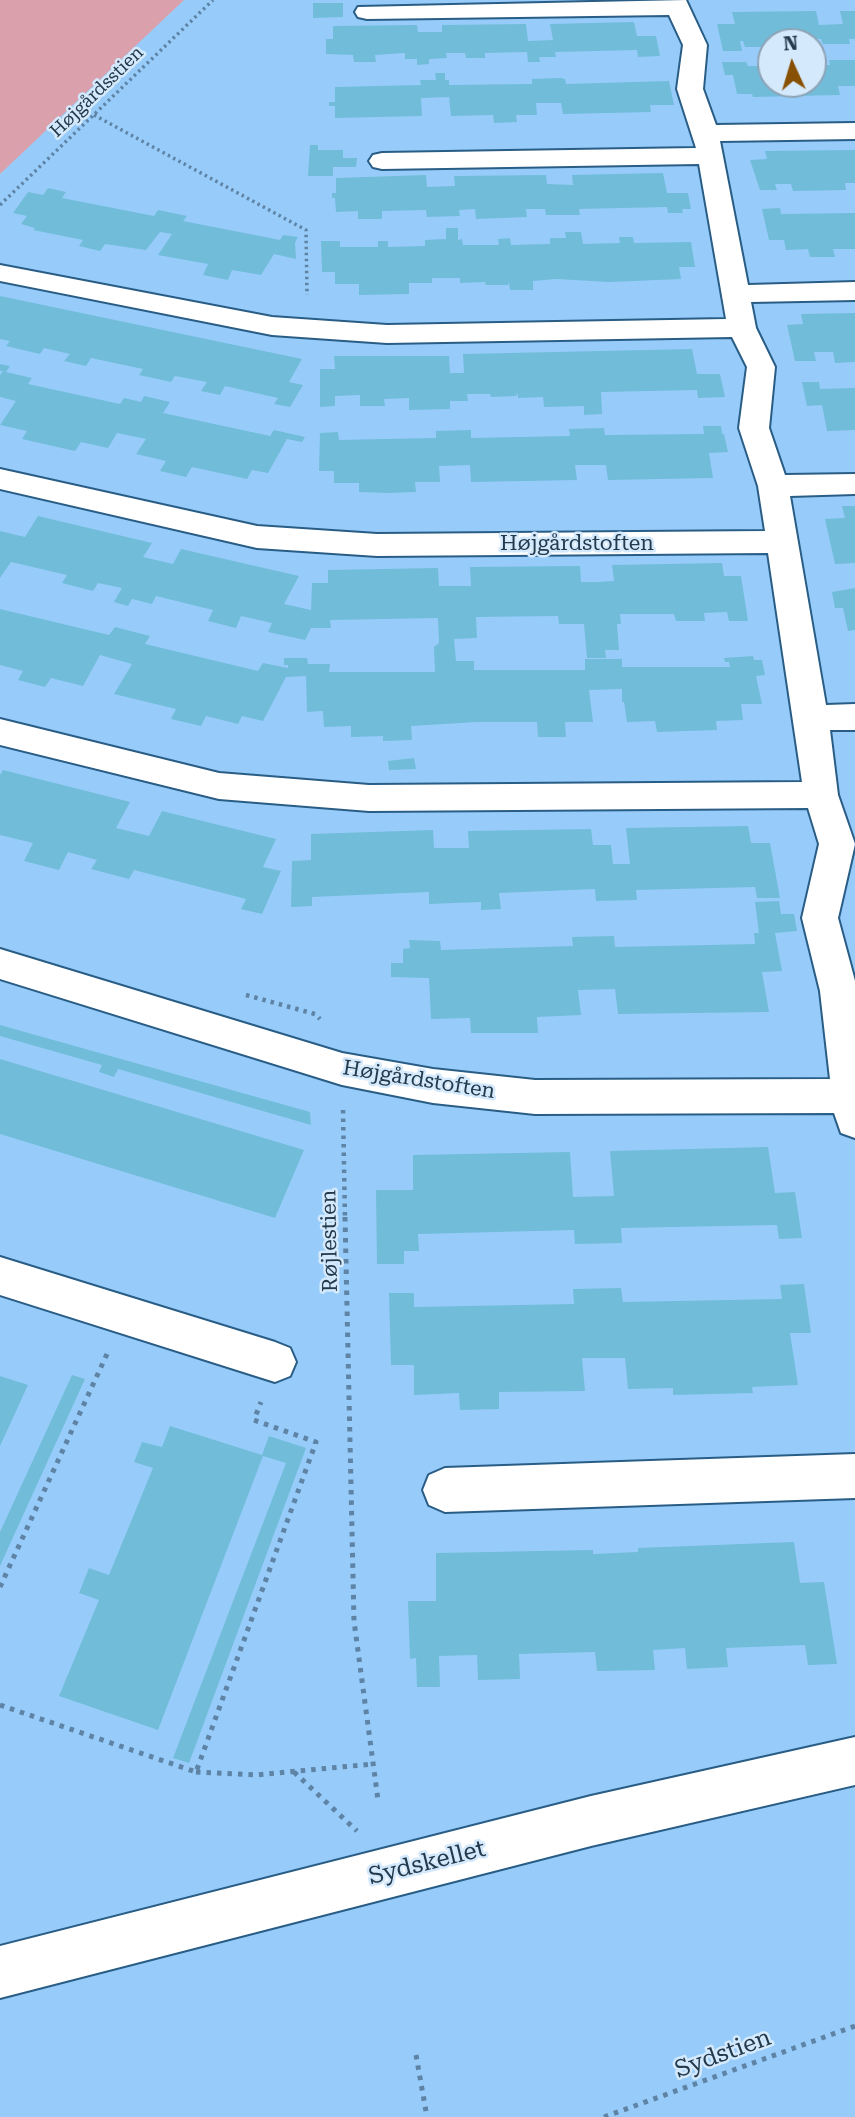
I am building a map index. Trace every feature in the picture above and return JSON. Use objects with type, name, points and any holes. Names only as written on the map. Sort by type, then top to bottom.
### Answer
[{"type":"street","name":"Højgårdstoften","points":[[0,964],[342,1069],[433,1086],[535,1097],[854,1109],[847,991],[820,918],[838,844],[821,795],[774,486],[754,428],[761,367],[742,328],[708,144],[690,89],[695,45],[675,4],[367,12]]},
{"type":"street","points":[[382,161],[708,144],[855,131]]},
{"type":"street","points":[[0,273],[272,326],[387,334],[742,328]]},
{"type":"street","points":[[737,294],[855,291]]},
{"type":"street","name":"Højgårdstoften","points":[[0,479],[257,537],[377,545],[783,542]]},
{"type":"street","points":[[774,486],[855,484]]},
{"type":"street","points":[[811,718],[855,717]]},
{"type":"street","points":[[0,732],[219,786],[355,797],[821,795]]},
{"type":"street","points":[[0,1276],[275,1362]]},
{"type":"street","points":[[445,1490],[855,1476]]},
{"type":"street","name":"Sydskellet","points":[[0,1972],[591,1821],[855,1760]]},
{"type":"path","name":"Højgårdsstien","points":[[0,205],[213,0]]},
{"type":"path","points":[[94,115],[306,230],[307,328]]},
{"type":"path","name":"Røjlestien","points":[[236,992],[315,1014],[330,1030],[342,1069],[354,1621],[378,1800]]},
{"type":"path","points":[[0,1587],[125,1315]]},
{"type":"path","points":[[196,1772],[316,1442],[254,1420],[275,1362]]},
{"type":"path","points":[[0,1704],[196,1772],[256,1775],[373,1763]]},
{"type":"path","points":[[293,1772],[357,1831]]},
{"type":"path","name":"Sydstien","points":[[604,2117],[855,2026]]},
{"type":"path","points":[[416,2055],[427,2117]]},
{"type":"shaded area","points":[[0,0],[184,0],[0,174]]},
{"type":"building","points":[[313,3],[343,3],[343,17],[313,18]]},
{"type":"building","points":[[816,11],[819,25],[843,24],[840,11],[855,11],[855,39],[849,39],[850,44],[827,44],[827,28],[757,28],[757,47],[745,47],[743,41],[740,41],[742,51],[723,51],[717,24],[735,24],[732,12]]},
{"type":"building","points":[[634,22],[637,36],[656,36],[660,56],[638,57],[637,50],[555,52],[556,57],[539,57],[540,62],[528,62],[527,52],[485,53],[485,58],[466,58],[465,53],[446,53],[447,58],[429,59],[429,64],[417,65],[417,59],[405,59],[405,53],[375,55],[376,62],[354,62],[353,55],[326,54],[326,39],[333,39],[333,26],[417,25],[418,32],[442,32],[442,25],[526,24],[528,41],[553,40],[550,24]]},
{"type":"building","points":[[829,60],[855,60],[855,86],[838,86],[840,95],[827,95],[827,65],[830,65]]},
{"type":"building","points":[[722,62],[746,62],[748,66],[757,66],[757,97],[752,94],[737,94],[733,75],[725,75]]},
{"type":"building","points":[[435,73],[445,73],[445,80],[449,80],[449,85],[532,84],[532,79],[561,78],[565,79],[566,84],[669,81],[674,105],[650,105],[651,112],[563,114],[561,103],[536,103],[537,115],[516,115],[517,122],[494,123],[493,115],[451,116],[449,97],[421,98],[422,116],[335,118],[335,106],[329,106],[329,102],[335,102],[335,87],[421,85],[420,80],[436,80]]},
{"type":"building","points":[[310,145],[318,145],[318,150],[343,150],[343,158],[357,158],[356,167],[333,167],[333,176],[308,176]]},
{"type":"building","points":[[855,150],[855,183],[845,183],[846,190],[793,191],[791,184],[775,184],[777,190],[760,190],[750,160],[767,159],[765,151]]},
{"type":"building","points":[[663,173],[667,193],[688,193],[691,209],[682,209],[683,213],[668,213],[667,207],[579,209],[580,215],[546,215],[545,209],[526,209],[527,217],[476,219],[475,209],[459,210],[460,216],[427,217],[426,210],[382,211],[382,219],[358,219],[358,211],[336,212],[335,198],[332,198],[332,193],[336,193],[336,178],[426,175],[427,187],[455,186],[454,176],[546,175],[547,184],[573,185],[572,175]]},
{"type":"building","points":[[48,188],[66,192],[62,198],[154,216],[158,210],[187,216],[183,221],[280,240],[283,235],[298,237],[295,243],[296,259],[274,254],[261,275],[232,270],[228,280],[203,275],[208,264],[158,255],[172,234],[160,232],[146,250],[105,244],[100,251],[79,246],[83,240],[33,230],[35,228],[21,224],[27,216],[13,213],[28,192],[43,195]]},
{"type":"building","points":[[780,208],[781,214],[855,213],[855,249],[833,249],[835,257],[810,257],[808,249],[786,250],[784,240],[769,240],[762,209]]},
{"type":"building","points":[[446,228],[458,228],[458,240],[462,239],[463,245],[499,245],[498,239],[510,238],[511,245],[550,244],[550,238],[566,238],[565,232],[581,232],[583,244],[620,243],[619,237],[633,237],[634,243],[691,242],[695,267],[679,267],[681,279],[609,282],[556,279],[533,281],[533,290],[510,290],[509,282],[508,285],[486,285],[485,282],[460,283],[460,278],[432,278],[432,283],[409,283],[409,294],[359,295],[359,284],[335,284],[335,272],[322,272],[321,241],[340,241],[340,247],[378,247],[378,241],[388,241],[388,247],[425,246],[425,240],[446,239]]},
{"type":"building","points":[[0,296],[302,359],[289,382],[303,385],[290,407],[274,404],[278,398],[225,386],[220,395],[201,391],[207,382],[175,376],[171,382],[139,375],[143,369],[91,358],[86,366],[64,361],[70,354],[44,348],[40,354],[6,346],[10,341],[0,339]]},
{"type":"building","points":[[855,313],[855,362],[835,363],[833,352],[814,352],[816,361],[795,361],[787,325],[803,324],[801,314]]},
{"type":"building","points":[[692,349],[697,374],[720,374],[725,397],[698,398],[697,390],[601,392],[602,414],[584,415],[584,406],[544,407],[543,397],[518,398],[518,393],[516,396],[491,397],[490,394],[467,394],[468,401],[450,401],[450,409],[409,410],[409,398],[384,399],[385,406],[360,406],[360,395],[335,396],[335,406],[320,407],[320,369],[335,369],[334,356],[449,356],[450,373],[464,373],[463,354]]},
{"type":"building","points":[[0,364],[10,366],[6,372],[32,378],[28,384],[120,404],[124,398],[141,402],[144,396],[170,402],[163,413],[270,436],[274,430],[305,437],[302,442],[287,439],[268,473],[252,470],[247,479],[192,467],[186,477],[160,471],[166,461],[136,454],[146,439],[117,433],[108,448],[81,442],[75,451],[22,439],[27,431],[0,425],[16,401],[0,397],[0,375],[3,371],[0,371]]},
{"type":"building","points":[[802,382],[819,382],[820,389],[855,388],[855,430],[827,431],[822,405],[807,406]]},
{"type":"building","points":[[703,426],[721,426],[728,452],[709,453],[713,478],[608,480],[606,465],[575,465],[577,480],[471,482],[470,465],[439,466],[440,482],[415,482],[416,492],[388,493],[359,492],[359,483],[334,483],[334,471],[319,471],[320,433],[338,432],[339,440],[436,438],[436,431],[471,430],[471,438],[570,436],[569,429],[604,428],[605,435],[704,434]]},
{"type":"building","points":[[842,506],[855,506],[855,563],[835,564],[825,519],[845,518]]},
{"type":"building","points":[[38,516],[152,543],[143,557],[173,564],[181,549],[299,576],[284,604],[311,610],[312,583],[328,583],[328,570],[438,568],[439,586],[471,586],[470,567],[580,566],[581,582],[598,582],[614,581],[612,565],[722,563],[724,576],[741,576],[748,621],[729,621],[727,612],[704,613],[705,621],[676,621],[674,614],[620,614],[621,624],[617,624],[619,650],[605,650],[606,658],[587,658],[584,624],[559,624],[558,616],[476,617],[477,638],[454,639],[456,661],[474,661],[474,670],[585,670],[585,659],[622,659],[622,667],[730,667],[724,658],[753,656],[754,660],[762,660],[765,675],[756,676],[762,704],[741,704],[743,720],[716,721],[717,730],[657,732],[655,721],[627,722],[622,689],[589,690],[593,722],[565,722],[566,737],[538,737],[537,722],[477,722],[411,726],[412,740],[383,741],[383,736],[351,737],[351,726],[324,727],[323,711],[307,712],[306,676],[286,677],[263,721],[242,716],[238,724],[206,716],[201,726],[171,719],[176,709],[114,694],[132,664],[100,655],[83,686],[51,678],[45,687],[18,680],[23,671],[0,665],[0,609],[109,635],[115,627],[150,636],[145,644],[258,671],[263,663],[288,668],[288,665],[284,665],[284,658],[307,658],[308,664],[330,664],[329,672],[435,672],[434,647],[439,643],[438,618],[330,620],[331,628],[311,628],[305,640],[268,632],[272,623],[241,616],[236,628],[208,621],[213,610],[156,596],[152,604],[132,599],[128,606],[114,602],[122,588],[98,583],[93,591],[62,583],[67,575],[11,562],[0,578],[0,531],[25,537]]},
{"type":"building","points":[[855,588],[855,630],[848,631],[843,608],[835,608],[832,592]]},
{"type":"building","points":[[414,758],[416,769],[389,770],[388,761]]},
{"type":"building","points":[[3,770],[130,802],[116,828],[149,836],[162,811],[276,839],[263,867],[281,871],[262,914],[241,909],[246,899],[134,870],[129,879],[91,869],[97,860],[68,852],[59,870],[24,861],[33,843],[0,835],[0,775]]},
{"type":"building","points":[[748,826],[751,843],[770,843],[780,898],[757,898],[755,887],[636,890],[637,900],[596,901],[595,889],[499,893],[501,909],[481,910],[481,902],[429,904],[429,892],[312,897],[312,906],[291,907],[292,861],[311,860],[311,834],[433,830],[434,848],[469,848],[468,831],[591,829],[593,845],[611,845],[613,864],[630,864],[626,828]]},
{"type":"building","points":[[779,901],[781,914],[794,914],[797,931],[775,933],[782,971],[762,972],[769,1012],[618,1014],[615,989],[578,990],[581,1015],[537,1017],[538,1033],[471,1033],[470,1018],[431,1019],[429,978],[391,977],[391,963],[403,963],[403,949],[410,948],[409,940],[440,941],[441,950],[573,946],[572,937],[614,936],[615,947],[755,944],[754,933],[759,933],[755,902]]},
{"type":"building","points":[[0,1025],[310,1112],[311,1125],[118,1069],[114,1077],[99,1072],[102,1065],[0,1036]]},
{"type":"building","points":[[0,1059],[304,1150],[275,1218],[0,1134]]},
{"type":"building","points":[[768,1147],[775,1193],[795,1192],[802,1238],[779,1239],[777,1225],[621,1228],[622,1243],[575,1244],[574,1230],[418,1234],[419,1251],[404,1251],[404,1264],[377,1264],[376,1190],[413,1190],[413,1155],[570,1152],[573,1197],[614,1196],[610,1151]]},
{"type":"building","points":[[804,1284],[811,1333],[790,1333],[798,1385],[752,1387],[753,1393],[673,1395],[673,1388],[628,1389],[625,1358],[582,1358],[585,1391],[499,1392],[499,1409],[460,1410],[459,1393],[414,1395],[414,1365],[391,1365],[389,1293],[414,1293],[414,1307],[574,1304],[573,1289],[621,1288],[623,1302],[782,1299],[780,1285]]},
{"type":"building","points":[[72,1375],[85,1379],[0,1566],[0,1532]]},
{"type":"building","points":[[0,1376],[28,1385],[0,1446]]},
{"type":"building","points":[[170,1426],[262,1455],[269,1436],[306,1448],[189,1763],[173,1758],[286,1463],[263,1456],[158,1730],[59,1696],[99,1600],[79,1593],[89,1568],[109,1575],[153,1468],[134,1462],[142,1442],[162,1447]]},
{"type":"building","points":[[794,1542],[800,1583],[824,1582],[837,1664],[808,1665],[805,1645],[726,1648],[728,1667],[687,1669],[685,1648],[653,1650],[655,1670],[597,1671],[595,1652],[519,1654],[520,1679],[478,1680],[477,1655],[439,1656],[440,1687],[417,1687],[416,1658],[410,1659],[408,1601],[436,1601],[436,1553],[593,1550],[593,1554],[638,1552],[638,1548]]}]
